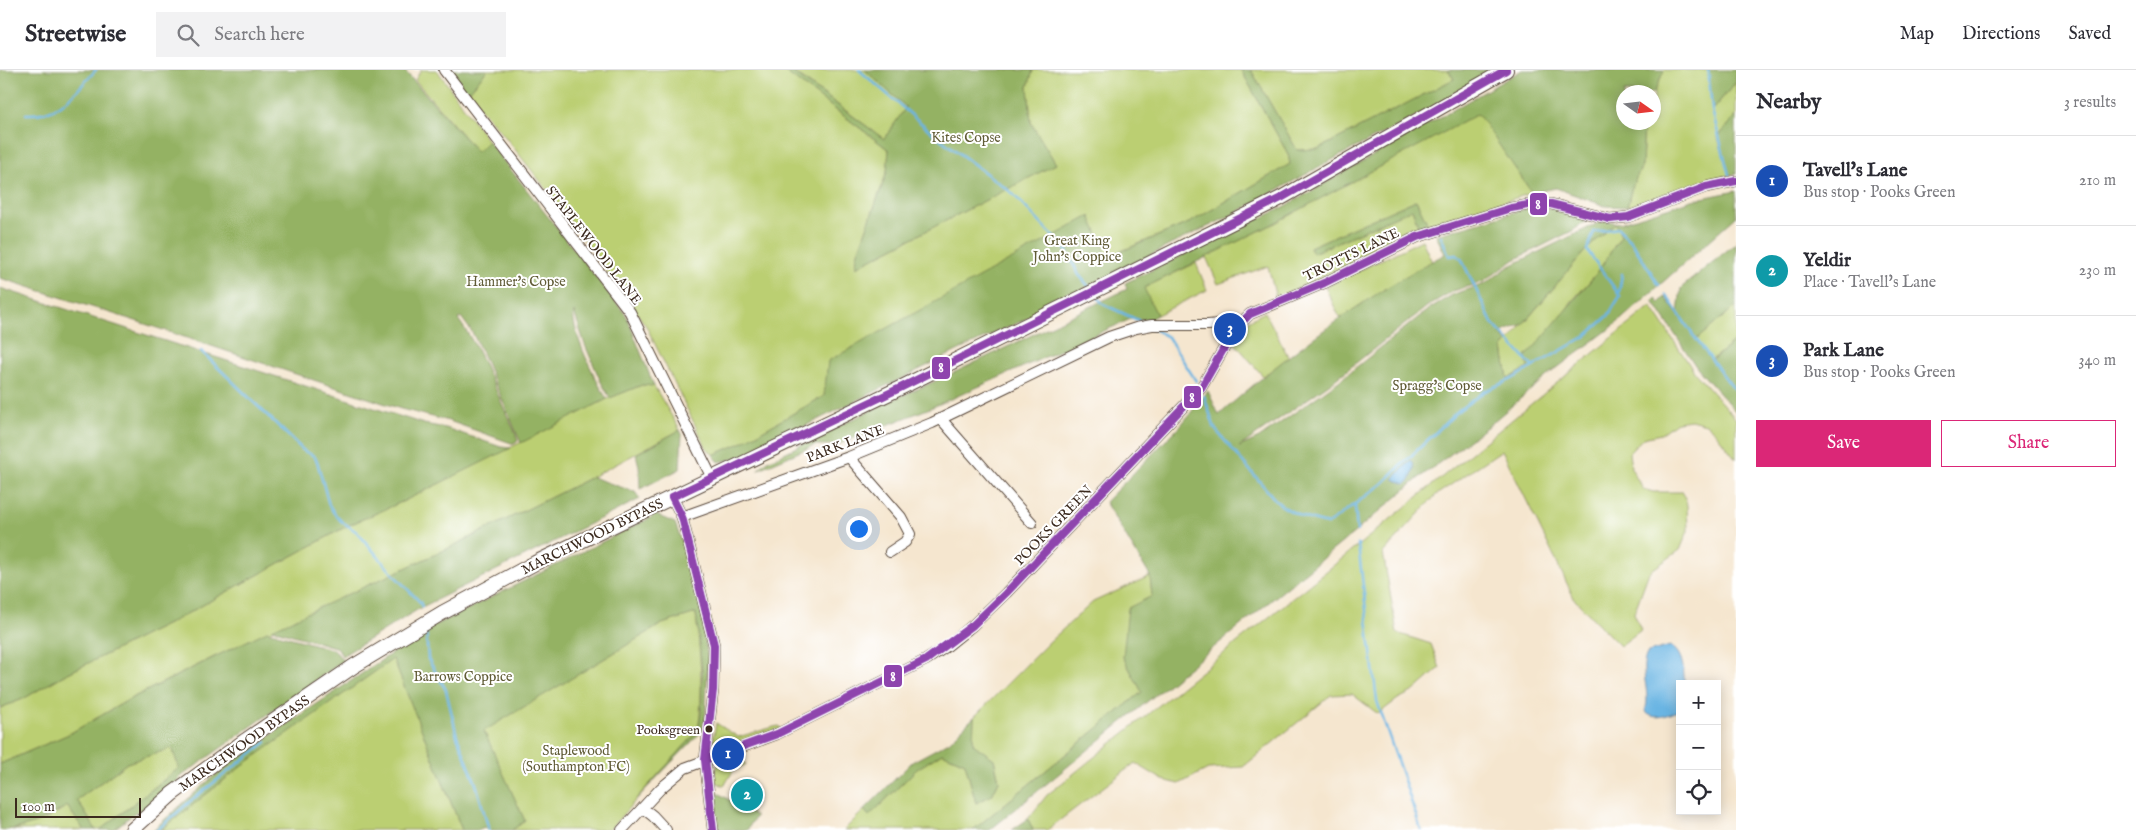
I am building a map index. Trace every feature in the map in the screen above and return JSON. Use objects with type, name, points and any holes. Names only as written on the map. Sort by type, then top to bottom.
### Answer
[{"type":"main road","name":"MARCHWOOD BYPASS","points":[[132,830],[172,794],[246,740],[354,666],[442,613],[535,563],[898,389],[1281,198],[1506,70]]},
{"type":"street","name":"STAPLEWOOD LANE","points":[[444,70],[630,312],[712,478]]},
{"type":"street","name":"TROTTS LANE","points":[[1241,322],[1250,314],[1324,283],[1417,237],[1511,208],[1534,204],[1551,204],[1610,220],[1628,218],[1706,187],[1736,180]]},
{"type":"street","name":"PARK LANE","points":[[682,517],[849,457],[941,419],[1109,337],[1152,325],[1208,326],[1241,322]]},
{"type":"street","name":"POOKS GREEN","points":[[622,830],[684,768],[777,734],[926,660],[960,635],[1006,593],[1201,388],[1241,322]]},
{"type":"street","points":[[941,419],[1032,523]]},
{"type":"street","points":[[849,457],[901,517],[910,534],[905,542],[890,552]]},
{"type":"street","points":[[672,497],[682,517],[714,645],[714,682],[705,760],[713,830]]},
{"type":"street","points":[[642,808],[660,822],[666,830]]},
{"type":"green space","name":"Hammer's Copse","points":[[0,70],[404,70],[477,152],[488,141],[626,315],[654,386],[642,385],[610,398],[585,345],[574,312],[576,331],[580,343],[607,399],[521,443],[472,332],[461,317],[458,319],[475,345],[515,432],[518,441],[514,444],[449,421],[401,409],[0,278]]},
{"type":"green space","points":[[421,70],[437,70],[488,141],[477,152],[415,80]]},
{"type":"green space","points":[[449,70],[487,70],[467,94]]},
{"type":"green space","points":[[487,70],[783,70],[889,150],[887,172],[857,255],[856,267],[1056,164],[1031,123],[1028,87],[1033,70],[1241,70],[1288,154],[1290,164],[1191,222],[1107,257],[1090,217],[826,383],[824,396],[741,443],[713,455],[706,447],[646,326],[559,205],[502,133],[467,94]]},
{"type":"green space","name":"Kites Copse","points":[[783,70],[790,70],[884,139],[906,107],[865,70],[1033,70],[1028,87],[1031,123],[1056,164],[856,267],[857,255],[887,172],[889,150]]},
{"type":"green space","points":[[791,70],[865,70],[907,107],[884,139]]},
{"type":"green space","name":"Great King John's Coppice","points":[[1241,70],[1251,70],[1297,150],[1318,149],[1454,79],[1448,70],[1494,70],[1414,118],[1341,155],[1230,216],[1024,320],[742,457],[719,462],[713,455],[741,443],[824,396],[828,361],[1090,216],[1108,257],[1191,222],[1290,164],[1288,154]]},
{"type":"green space","points":[[1251,70],[1448,70],[1454,79],[1318,149],[1297,150]]},
{"type":"green space","points":[[1522,70],[1664,70],[1657,85],[1616,85],[1616,130],[1644,130],[1642,166],[1632,186],[1627,207],[1605,206],[1556,188],[1532,193],[1478,114],[1273,224],[1144,288],[1157,315],[1148,320],[1133,318],[935,406],[837,445],[815,445],[757,470],[768,461],[892,400],[947,376],[1127,289],[1125,283],[1284,207]]},
{"type":"green space","points":[[1664,70],[1708,70],[1713,109],[1736,82],[1736,116],[1718,137],[1729,175],[1627,207],[1632,186],[1642,166],[1644,130],[1661,130],[1661,85],[1657,85]]},
{"type":"green space","points":[[1708,70],[1736,70],[1736,82],[1712,110]]},
{"type":"green space","points":[[1478,113],[1532,193],[1428,225],[1416,200],[1310,247],[1313,253],[1412,209],[1419,228],[1338,270],[1276,298],[1268,266],[1218,284],[1206,257],[1273,224]]},
{"type":"green space","points":[[1736,116],[1736,174],[1729,175],[1718,137]]},
{"type":"green space","name":"Spragg's Copse","points":[[1736,191],[1736,217],[1616,324],[1553,371],[1488,426],[1419,478],[990,830],[973,830],[1142,692],[1123,657],[1128,608],[1152,596],[1150,576],[1105,502],[1181,425],[1208,391],[1219,415],[1299,348],[1327,328],[1385,289],[1445,254],[1436,235],[1528,208],[1554,208],[1590,219],[1572,231],[1514,260],[1483,282],[1453,291],[1429,305],[1332,382],[1239,447],[1259,438],[1339,381],[1430,308],[1454,294],[1485,284],[1508,267],[1598,223],[1606,221],[1620,223],[1692,200]],"holes":[[[1615,223],[1621,236],[1597,273],[1526,357],[1528,368],[1508,379],[1503,348],[1507,342],[1500,333],[1523,324],[1584,252]]]},
{"type":"green space","points":[[1416,200],[1428,225],[1419,228],[1412,209],[1313,253],[1310,247]]},
{"type":"green space","points":[[1615,223],[1621,236],[1597,273],[1572,301],[1528,368],[1508,379],[1503,348],[1584,252]]},
{"type":"green space","points":[[1422,240],[1432,262],[1340,318],[1325,287]]},
{"type":"green space","points":[[1736,243],[1736,306],[1697,339],[1678,313],[1681,288]]},
{"type":"green space","points":[[1196,263],[1207,290],[1157,315],[1143,288]]},
{"type":"green space","points":[[0,288],[424,424],[446,428],[501,447],[511,448],[404,501],[349,525],[170,623],[64,675],[23,699],[0,708]]},
{"type":"green space","points":[[1665,297],[1736,393],[1736,412],[1697,368],[1653,301],[1656,298],[1659,303]]},
{"type":"green space","points":[[1651,306],[1695,373],[1736,419],[1736,459],[1715,432],[1706,424],[1691,420],[1677,422],[1661,434],[1643,438],[1629,453],[1631,468],[1643,489],[1653,492],[1683,492],[1687,505],[1688,531],[1680,550],[1649,572],[1634,613],[1641,630],[1620,646],[1575,600],[1502,450],[1436,495],[1383,553],[1397,633],[1431,644],[1440,668],[1414,691],[1398,699],[1378,714],[1352,694],[1331,695],[1243,767],[1208,769],[1179,784],[1163,780],[1135,763],[1047,830],[1033,830],[1028,819],[1047,795],[1349,553]]},
{"type":"green space","points":[[1736,306],[1736,340],[1711,360],[1696,340]]},
{"type":"green space","points":[[1265,312],[1289,358],[1263,376],[1234,342],[1248,321]]},
{"type":"green space","points":[[1736,340],[1736,390],[1712,360]]},
{"type":"green space","points":[[642,385],[654,386],[680,430],[592,477],[449,548],[214,657],[130,699],[69,734],[0,764],[0,708],[23,699],[64,675],[170,623],[349,525],[404,501],[607,399]]},
{"type":"green space","points":[[680,430],[682,434],[680,469],[640,489],[639,466],[636,454]]},
{"type":"green space","points":[[592,477],[635,492],[640,499],[422,607],[342,656],[338,648],[272,629],[449,548]]},
{"type":"green space","name":"Barrows Coppice","points":[[656,515],[675,523],[699,590],[708,661],[705,728],[636,799],[698,731],[701,713],[702,673],[696,613],[662,624],[484,731],[525,821],[512,830],[487,830],[485,827],[477,830],[462,830],[393,659],[243,765],[161,830],[153,830],[224,767],[426,630]]},
{"type":"green space","points":[[1150,576],[1152,596],[1123,657],[1142,692],[973,830],[844,830],[864,810],[869,816],[917,769],[942,753],[965,763],[976,803],[992,795],[999,781],[994,759],[973,744],[974,717],[1048,643],[1093,602]]},
{"type":"green space","name":"Staplewood (Southampton FC)","points":[[696,613],[701,687],[698,731],[609,830],[512,830],[525,821],[483,731],[662,624]]},
{"type":"green space","points":[[267,631],[335,650],[343,661],[183,775],[150,808],[136,812],[113,830],[100,830],[179,768],[172,748],[127,763],[77,800],[96,830],[84,830],[67,806],[27,826],[0,830],[0,764],[69,734],[130,699]]},
{"type":"green space","points":[[393,658],[462,830],[161,830],[243,765]]},
{"type":"green space","points":[[974,717],[973,744],[994,759],[999,781],[992,795],[976,803],[965,763],[942,753],[917,769],[869,816],[864,810],[912,762],[949,742]]},
{"type":"green space","points":[[716,723],[738,737],[779,726],[781,729],[718,751],[712,746]]},
{"type":"green space","points":[[172,748],[179,768],[100,830],[96,830],[77,800],[127,763]]},
{"type":"green space","points":[[736,757],[746,764],[733,771],[724,786],[713,781],[719,761]]},
{"type":"green space","points":[[713,793],[718,793],[756,816],[747,830],[717,830]]},
{"type":"green space","points":[[67,806],[84,830],[13,830],[47,819]]},
{"type":"green space","points":[[1028,819],[1033,830],[1012,830]]},
{"type":"water","points":[[1411,460],[1414,468],[1410,481],[1405,484],[1393,479]]},
{"type":"water","points":[[1670,646],[1675,649],[1680,657],[1684,680],[1676,680],[1676,712],[1671,714],[1657,717],[1645,711],[1647,696],[1644,666],[1648,652]]},
{"type":"waterway","points":[[26,114],[38,114],[58,107],[73,95],[96,70]]},
{"type":"waterway","points":[[859,70],[935,135],[1012,193],[1066,250],[1079,275],[1091,289]]},
{"type":"waterway","points":[[1708,70],[1712,110],[1729,175]]},
{"type":"waterway","points":[[1204,396],[1215,429],[1277,502],[1301,516],[1328,524],[1382,484],[1459,410],[1485,391],[1512,379],[1586,336],[1608,316],[1620,296],[1587,250],[1594,232],[1618,228],[1631,241],[1659,285]]},
{"type":"waterway","points":[[1441,236],[1449,256],[1456,255],[1461,258],[1492,323],[1533,367]]},
{"type":"waterway","points":[[1619,292],[1622,274]]},
{"type":"waterway","points":[[1096,295],[1103,304],[1144,323]]},
{"type":"waterway","points":[[1666,295],[1693,335],[1736,392]]},
{"type":"waterway","points":[[1153,329],[1168,337],[1196,381]]},
{"type":"waterway","points":[[201,351],[304,451],[314,456],[329,505],[334,513],[341,521],[357,532],[420,602],[422,607]]},
{"type":"waterway","points":[[1355,505],[1357,531]]},
{"type":"waterway","points":[[1358,544],[1377,701],[1421,830]]},
{"type":"waterway","points":[[426,630],[428,659],[446,690],[457,736],[476,784],[489,830]]},
{"type":"waterway","points":[[157,830],[194,798],[266,742]]},
{"type":"transit line","name":"8","points":[[713,830],[705,760],[713,690],[714,645],[682,517],[672,497],[898,389],[1281,198],[1506,70]]},
{"type":"transit line","name":"8","points":[[705,760],[777,734],[926,660],[973,625],[1006,593],[1201,388],[1235,329],[1250,314],[1324,283],[1417,237],[1511,208],[1534,204],[1551,204],[1610,219],[1628,217],[1706,187],[1736,181]]},
{"type":"place","name":"Park Lane","points":[[1230,329]]},
{"type":"place","name":"Pooksgreen","points":[[709,729]]},
{"type":"place","name":"Tavell's Lane","points":[[728,754]]},
{"type":"place","name":"Yeldir","points":[[747,795]]}]
